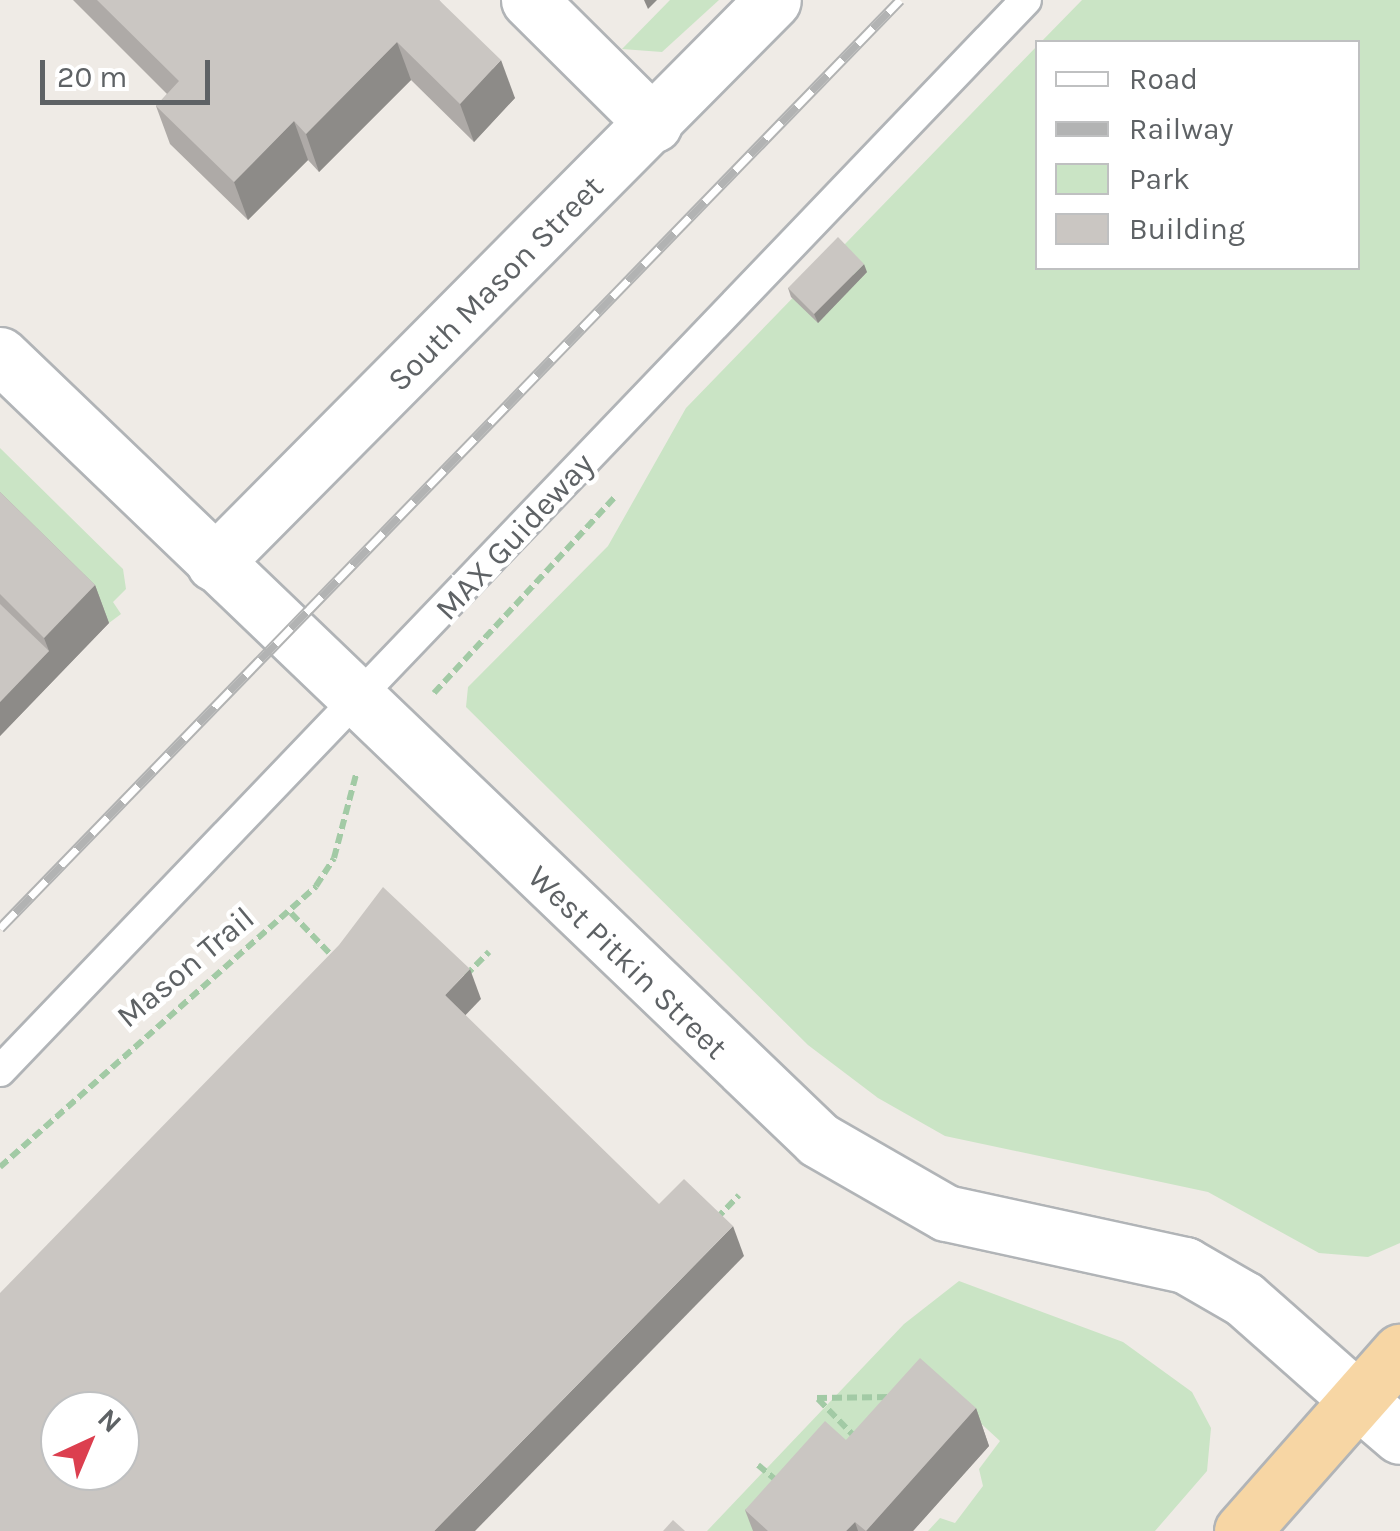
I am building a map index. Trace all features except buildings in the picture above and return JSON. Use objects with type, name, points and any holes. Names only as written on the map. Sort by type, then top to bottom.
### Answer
[{"type":"highway","points":[[1242,1531],[1400,1352]]},
{"type":"street","points":[[529,0],[654,124]]},
{"type":"street","name":"South Mason Street","points":[[214,564],[774,0]]},
{"type":"street","name":"West Pitkin Street","points":[[0,355],[819,1140],[946,1213],[1186,1265],[1244,1298],[1400,1436]]},
{"type":"lane","name":"MAX Guideway","points":[[0,1070],[358,702],[1026,0]]},
{"type":"path","name":"Mason Trail","points":[[0,1167],[291,913],[334,858],[354,776]]},
{"type":"path","points":[[291,913],[350,975]]},
{"type":"path","points":[[462,980],[489,952]]},
{"type":"path","points":[[712,1224],[739,1195]]},
{"type":"path","points":[[865,1447],[817,1398],[914,1396]]},
{"type":"path","points":[[758,1464],[786,1490]]},
{"type":"green space","points":[[670,0],[719,0],[662,52],[622,49]]},
{"type":"green space","points":[[1082,0],[1400,0],[1400,1243],[1368,1257],[1319,1253],[1208,1192],[945,1136],[878,1098],[808,1045],[466,707],[468,687],[608,546],[686,408],[1035,48],[1035,270],[1360,270],[1360,40],[1043,40]]},
{"type":"green space","points":[[0,448],[123,569],[126,589],[113,602],[121,614],[109,623],[0,517]]},
{"type":"green space","points":[[959,1281],[1123,1342],[1192,1392],[1211,1428],[1207,1471],[1155,1531],[928,1531],[940,1518],[955,1523],[983,1486],[979,1469],[1000,1441],[937,1383],[760,1531],[707,1531],[904,1324]]},
{"type":"railway","points":[[0,928],[900,0]]}]
